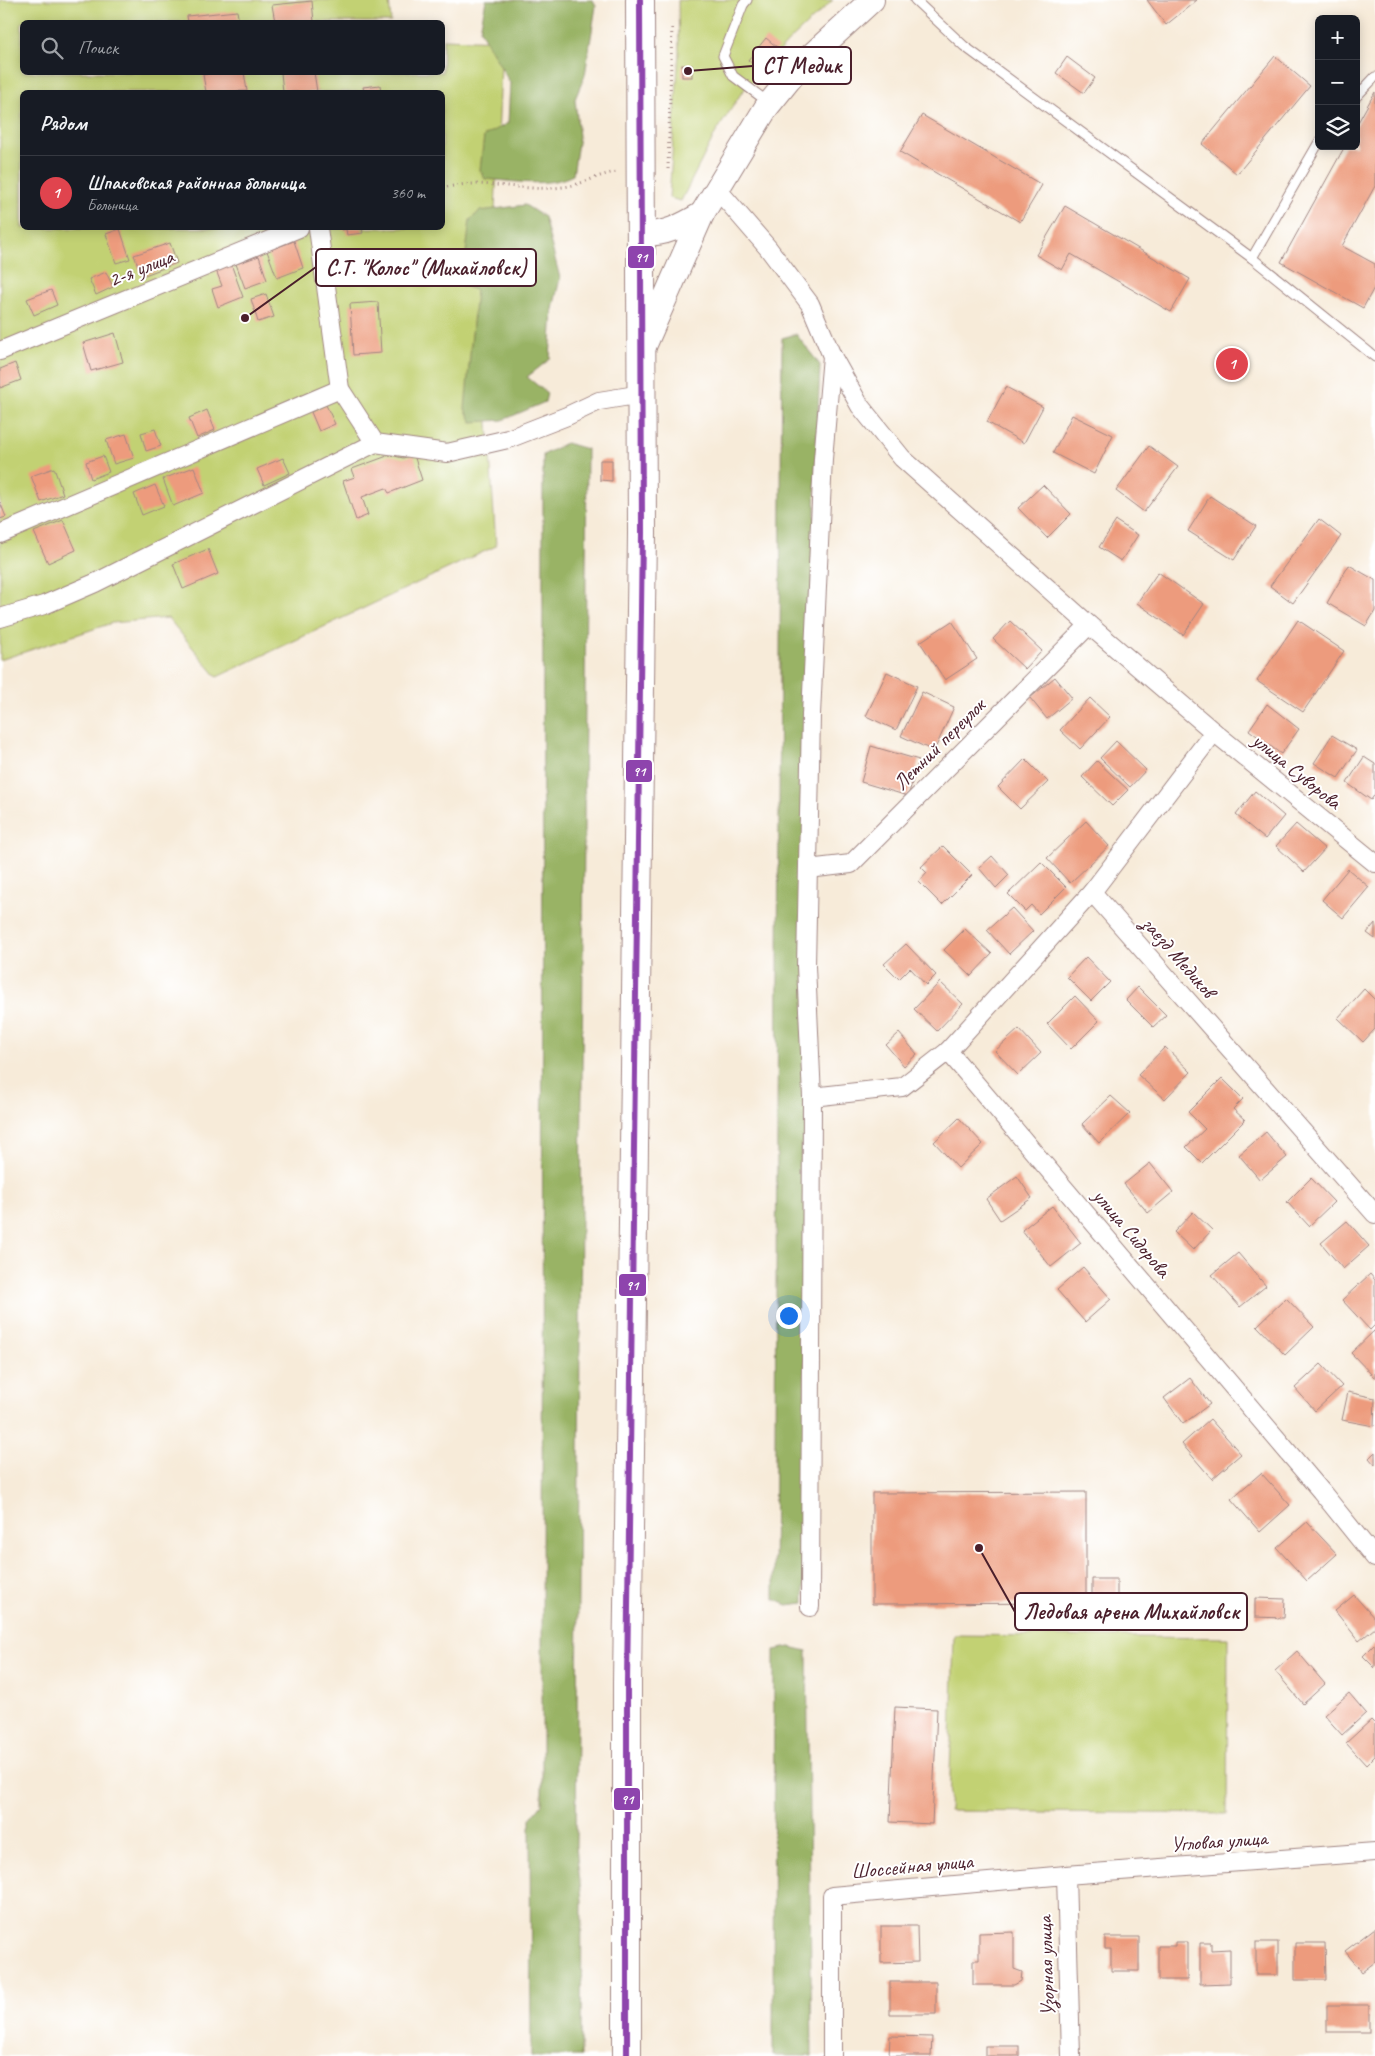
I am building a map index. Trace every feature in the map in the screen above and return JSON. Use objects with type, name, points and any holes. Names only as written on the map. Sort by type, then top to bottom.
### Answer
[{"type":"main road","points":[[627,2056],[627,1683],[642,533],[640,0]]},
{"type":"street","points":[[642,352],[702,214],[738,152],[770,103],[799,67],[872,0]]},
{"type":"street","name":"улица Суворова","points":[[717,189],[768,248],[810,304],[832,356],[860,406],[902,458],[1089,625],[1214,732],[1375,863]]},
{"type":"street","points":[[641,234],[666,232],[682,226],[702,214]]},
{"type":"street","name":"2-я улица","points":[[0,351],[294,230]]},
{"type":"street","points":[[318,230],[340,389],[374,443]]},
{"type":"street","points":[[810,1607],[812,1097],[806,966],[811,715],[823,459],[832,356]]},
{"type":"street","points":[[0,534],[340,389]]},
{"type":"street","points":[[0,618],[44,605],[95,583],[374,443],[447,453],[508,439],[567,416],[599,401],[642,394]]},
{"type":"street","name":"Летний переулок","points":[[808,869],[852,864],[1089,625]]},
{"type":"street","points":[[812,1097],[902,1087],[948,1051],[1092,892],[1214,732]]},
{"type":"street","name":"заезд Медиков","points":[[1092,892],[1375,1214]]},
{"type":"street","name":"улица Сидорова","points":[[948,1051],[1322,1491],[1375,1558]]},
{"type":"street","name":"Угловая улица","points":[[1066,1875],[1375,1852]]},
{"type":"street","name":"Шоссейная улица","points":[[832,2056],[832,1896],[1066,1875]]},
{"type":"street","name":"Узорная улица","points":[[1066,1875],[1071,2056]]},
{"type":"lane","points":[[747,0],[742,5],[723,56],[733,76],[770,103]]},
{"type":"lane","points":[[915,0],[964,46],[1252,258],[1375,357]]},
{"type":"lane","points":[[1360,93],[1375,77]]},
{"type":"lane","points":[[1252,258],[1315,149]]},
{"type":"path","points":[[668,170],[672,26]]},
{"type":"path","points":[[445,188],[471,184],[523,188],[564,187],[597,178],[609,172],[625,172]]},
{"type":"green space","points":[[0,0],[389,0],[391,20],[20,20],[20,75],[445,75],[445,39],[502,41],[487,408],[496,546],[217,677],[168,618],[112,623],[0,660]]},
{"type":"green space","points":[[486,0],[593,0],[596,6],[585,75],[575,99],[579,136],[573,175],[541,183],[518,182],[485,179],[480,170],[484,136],[508,123],[510,83],[480,30]]},
{"type":"green space","points":[[678,0],[833,0],[790,40],[742,92],[715,134],[681,201],[669,198],[679,52]]},
{"type":"green space","points":[[525,205],[544,217],[560,278],[553,309],[550,359],[527,377],[547,393],[545,402],[503,420],[472,422],[465,409],[476,290],[462,286],[470,220],[480,211]]},
{"type":"green space","points":[[796,334],[820,365],[816,460],[806,1100],[804,1603],[787,1605],[774,1599],[782,338]]},
{"type":"green space","points":[[566,443],[587,449],[576,1847],[582,1900],[581,2056],[531,2056],[530,1819],[542,1804],[543,455]]},
{"type":"green space","points":[[954,1635],[1228,1638],[1227,1814],[949,1811]]},
{"type":"green space","points":[[790,1647],[807,1651],[812,2056],[773,2056],[774,1650]]},
{"type":"building","points":[[1147,0],[1197,0],[1166,25]]},
{"type":"building","points":[[312,1],[314,20],[275,20],[272,5]]},
{"type":"building","points":[[237,11],[239,20],[188,20],[187,16]]},
{"type":"building","points":[[766,38],[778,48],[760,70],[748,60]]},
{"type":"building","points":[[1275,56],[1310,86],[1237,174],[1202,144]]},
{"type":"building","points":[[1067,57],[1095,78],[1084,93],[1056,73]]},
{"type":"building","points":[[682,65],[692,65],[692,77],[682,77]]},
{"type":"building","points":[[203,75],[244,75],[247,90],[206,90]]},
{"type":"building","points":[[281,75],[314,75],[317,90],[283,90]]},
{"type":"building","points":[[380,85],[381,90],[364,90],[363,87]]},
{"type":"building","points":[[1375,92],[1375,186],[1342,246],[1375,264],[1375,286],[1363,308],[1281,262],[1343,150],[1360,150],[1360,119]]},
{"type":"building","points":[[922,115],[1042,185],[1020,222],[900,152]]},
{"type":"building","points":[[1065,206],[1190,279],[1171,312],[1071,254],[1062,270],[1036,255]]},
{"type":"building","points":[[120,230],[130,259],[116,263],[106,234]]},
{"type":"building","points":[[346,230],[362,230],[363,233],[347,235]]},
{"type":"building","points":[[294,241],[303,268],[277,278],[267,251]]},
{"type":"building","points":[[170,243],[177,263],[142,276],[134,255]]},
{"type":"building","points":[[259,256],[267,280],[245,288],[236,264]]},
{"type":"building","points":[[231,264],[243,297],[218,307],[212,289],[222,286],[216,270]]},
{"type":"building","points":[[106,272],[113,287],[96,295],[89,279]]},
{"type":"building","points":[[51,290],[57,305],[34,315],[27,299]]},
{"type":"building","points":[[266,294],[274,317],[258,322],[251,299]]},
{"type":"building","points":[[378,302],[381,353],[353,355],[350,304]]},
{"type":"building","points":[[115,333],[123,362],[91,371],[83,343]]},
{"type":"building","points":[[15,363],[21,380],[0,388],[0,369]]},
{"type":"building","points":[[1006,387],[1043,407],[1024,443],[987,422]]},
{"type":"building","points":[[326,405],[335,424],[319,431],[311,412]]},
{"type":"building","points":[[207,410],[215,430],[197,438],[189,418]]},
{"type":"building","points":[[1072,415],[1113,435],[1094,474],[1053,453]]},
{"type":"building","points":[[155,429],[161,446],[146,451],[141,433]]},
{"type":"building","points":[[126,434],[134,458],[114,464],[106,440]]},
{"type":"building","points":[[1149,446],[1178,467],[1144,512],[1116,491]]},
{"type":"building","points":[[390,455],[403,458],[414,455],[422,480],[389,493],[386,488],[362,497],[368,515],[356,520],[343,481],[355,477],[352,469]]},
{"type":"building","points":[[103,456],[109,472],[91,479],[86,462]]},
{"type":"building","points":[[283,458],[290,473],[264,485],[257,469]]},
{"type":"building","points":[[600,460],[612,460],[612,481],[600,480]]},
{"type":"building","points":[[194,467],[204,493],[173,506],[163,479]]},
{"type":"building","points":[[54,468],[63,494],[41,502],[31,476]]},
{"type":"building","points":[[155,485],[164,506],[142,515],[134,494]]},
{"type":"building","points":[[1043,485],[1071,514],[1047,538],[1018,508]]},
{"type":"building","points":[[1210,496],[1256,526],[1234,560],[1188,531]]},
{"type":"building","points":[[0,502],[6,517],[0,519]]},
{"type":"building","points":[[1319,519],[1341,536],[1293,603],[1270,586]]},
{"type":"building","points":[[63,520],[76,550],[48,563],[34,532]]},
{"type":"building","points":[[1116,521],[1138,535],[1121,561],[1099,547]]},
{"type":"building","points":[[208,549],[218,574],[183,589],[173,564]]},
{"type":"building","points":[[1349,565],[1375,580],[1375,611],[1366,626],[1327,603]]},
{"type":"building","points":[[1158,572],[1204,604],[1183,635],[1137,603]]},
{"type":"building","points":[[1298,620],[1344,651],[1303,712],[1257,681]]},
{"type":"building","points":[[952,621],[977,659],[945,680],[920,642]]},
{"type":"building","points":[[1010,621],[1042,651],[1025,669],[993,639]]},
{"type":"building","points":[[887,672],[917,686],[896,730],[866,716]]},
{"type":"building","points":[[1055,677],[1072,698],[1047,719],[1030,698]]},
{"type":"building","points":[[922,692],[954,707],[934,751],[901,736]]},
{"type":"building","points":[[1090,698],[1110,717],[1080,749],[1060,730]]},
{"type":"building","points":[[1267,704],[1299,729],[1281,754],[1249,730]]},
{"type":"building","points":[[1332,735],[1357,750],[1338,778],[1314,763]]},
{"type":"building","points":[[1116,741],[1146,770],[1130,787],[1100,758]]},
{"type":"building","points":[[871,746],[919,760],[908,796],[861,782]]},
{"type":"building","points":[[1364,757],[1375,764],[1375,794],[1371,800],[1347,783]]},
{"type":"building","points":[[1025,759],[1048,782],[1020,809],[998,787]]},
{"type":"building","points":[[1097,761],[1128,790],[1112,806],[1082,777]]},
{"type":"building","points":[[1255,791],[1284,816],[1265,839],[1236,815]]},
{"type":"building","points":[[1086,821],[1109,846],[1070,883],[1047,858]]},
{"type":"building","points":[[1296,824],[1325,849],[1304,872],[1276,846]]},
{"type":"building","points":[[943,846],[972,875],[942,905],[919,882],[927,873],[921,867]]},
{"type":"building","points":[[992,856],[1009,875],[996,888],[979,868]]},
{"type":"building","points":[[1041,862],[1066,887],[1039,914],[1031,905],[1025,911],[1008,894]]},
{"type":"building","points":[[1348,869],[1369,887],[1343,918],[1322,900]]},
{"type":"building","points":[[1012,908],[1033,931],[1009,954],[987,930]]},
{"type":"building","points":[[1375,923],[1375,939],[1367,933]]},
{"type":"building","points":[[965,929],[992,954],[971,976],[944,950]]},
{"type":"building","points":[[906,944],[936,975],[926,985],[910,968],[899,979],[884,964]]},
{"type":"building","points":[[1086,957],[1110,982],[1091,1001],[1067,977]]},
{"type":"building","points":[[940,982],[963,1004],[937,1031],[914,1009]]},
{"type":"building","points":[[1138,987],[1166,1015],[1153,1027],[1126,1000]]},
{"type":"building","points":[[1364,989],[1375,1000],[1375,1029],[1363,1042],[1338,1018]]},
{"type":"building","points":[[1075,996],[1099,1021],[1071,1049],[1047,1024]]},
{"type":"building","points":[[1019,1029],[1041,1053],[1018,1075],[995,1051]]},
{"type":"building","points":[[899,1033],[917,1054],[904,1066],[886,1045]]},
{"type":"building","points":[[1165,1047],[1191,1072],[1165,1099],[1138,1075]]},
{"type":"building","points":[[1222,1078],[1243,1099],[1233,1109],[1245,1120],[1202,1163],[1186,1147],[1205,1129],[1188,1112]]},
{"type":"building","points":[[1111,1096],[1130,1113],[1099,1143],[1082,1124]]},
{"type":"building","points":[[959,1118],[983,1144],[958,1168],[934,1142]]},
{"type":"building","points":[[1266,1132],[1287,1157],[1260,1180],[1239,1155]]},
{"type":"building","points":[[1150,1163],[1173,1192],[1148,1213],[1124,1184]]},
{"type":"building","points":[[1017,1176],[1032,1198],[1000,1220],[986,1199]]},
{"type":"building","points":[[1311,1178],[1334,1202],[1309,1226],[1287,1202]]},
{"type":"building","points":[[1052,1206],[1081,1243],[1051,1267],[1022,1230]]},
{"type":"building","points":[[1193,1212],[1212,1230],[1193,1250],[1174,1232]]},
{"type":"building","points":[[1347,1221],[1369,1246],[1343,1269],[1321,1243]]},
{"type":"building","points":[[1238,1253],[1266,1286],[1240,1307],[1212,1275]]},
{"type":"building","points":[[1083,1267],[1111,1299],[1085,1322],[1057,1290]]},
{"type":"building","points":[[1370,1274],[1375,1280],[1375,1325],[1370,1330],[1342,1300]]},
{"type":"building","points":[[1286,1298],[1314,1327],[1285,1355],[1257,1326]]},
{"type":"building","points":[[1375,1330],[1375,1378],[1351,1353]]},
{"type":"building","points":[[1321,1364],[1342,1386],[1315,1411],[1295,1388]]},
{"type":"building","points":[[1190,1378],[1210,1404],[1183,1424],[1164,1398]]},
{"type":"building","points":[[1348,1392],[1375,1398],[1374,1426],[1342,1420]]},
{"type":"building","points":[[1210,1419],[1241,1454],[1212,1479],[1182,1444]]},
{"type":"building","points":[[1375,1452],[1375,1465],[1369,1458]]},
{"type":"building","points":[[1261,1473],[1290,1505],[1260,1532],[1231,1499]]},
{"type":"building","points":[[1086,1492],[1086,1603],[872,1604],[872,1493]]},
{"type":"building","points":[[1307,1522],[1337,1554],[1307,1581],[1277,1548]]},
{"type":"building","points":[[1092,1579],[1117,1579],[1117,1615],[1092,1616]]},
{"type":"building","points":[[1354,1595],[1375,1619],[1375,1628],[1359,1641],[1335,1611]]},
{"type":"building","points":[[1255,1598],[1285,1599],[1284,1618],[1255,1617]]},
{"type":"building","points":[[1375,1644],[1375,1668],[1363,1656]]},
{"type":"building","points":[[1297,1651],[1325,1684],[1303,1704],[1275,1671]]},
{"type":"building","points":[[1349,1693],[1366,1713],[1342,1735],[1324,1715]]},
{"type":"building","points":[[895,1707],[937,1709],[932,1824],[890,1822]]},
{"type":"building","points":[[1371,1720],[1375,1724],[1375,1756],[1366,1765],[1346,1743]]},
{"type":"building","points":[[881,1926],[917,1926],[918,1962],[881,1963]]},
{"type":"building","points":[[1375,1928],[1375,1962],[1362,1972],[1345,1951]]},
{"type":"building","points":[[1014,1932],[1014,1969],[1022,1972],[1021,1981],[1014,1985],[973,1985],[973,1960],[979,1960],[979,1933]]},
{"type":"building","points":[[1105,1937],[1139,1937],[1139,1971],[1111,1971],[1111,1949],[1105,1949]]},
{"type":"building","points":[[1175,1942],[1187,1942],[1187,1980],[1158,1980],[1158,1946],[1175,1946]]},
{"type":"building","points":[[1256,1942],[1278,1942],[1278,1975],[1256,1975]]},
{"type":"building","points":[[1200,1943],[1211,1943],[1211,1950],[1230,1949],[1230,1983],[1200,1984]]},
{"type":"building","points":[[1295,1943],[1325,1943],[1326,1980],[1295,1980]]},
{"type":"building","points":[[890,1982],[936,1982],[936,2014],[890,2014]]},
{"type":"building","points":[[1327,2005],[1369,2005],[1369,2032],[1327,2032]]},
{"type":"building","points":[[890,2036],[932,2037],[931,2056],[889,2056]]},
{"type":"building","points":[[985,2046],[1019,2046],[1019,2056],[985,2056]]},
{"type":"transit line","name":"91","points":[[627,2056],[627,1683],[642,533],[640,0]]},
{"type":"place","name":"СТ Медик","points":[[688,71]]},
{"type":"place","name":"С.Т. \"Колос\" (Михайловск)","points":[[245,318]]},
{"type":"place","name":"Шпаковская районная больница","points":[[1232,364]]},
{"type":"place","name":"Ледовая арена Михайловск","points":[[979,1548]]}]
